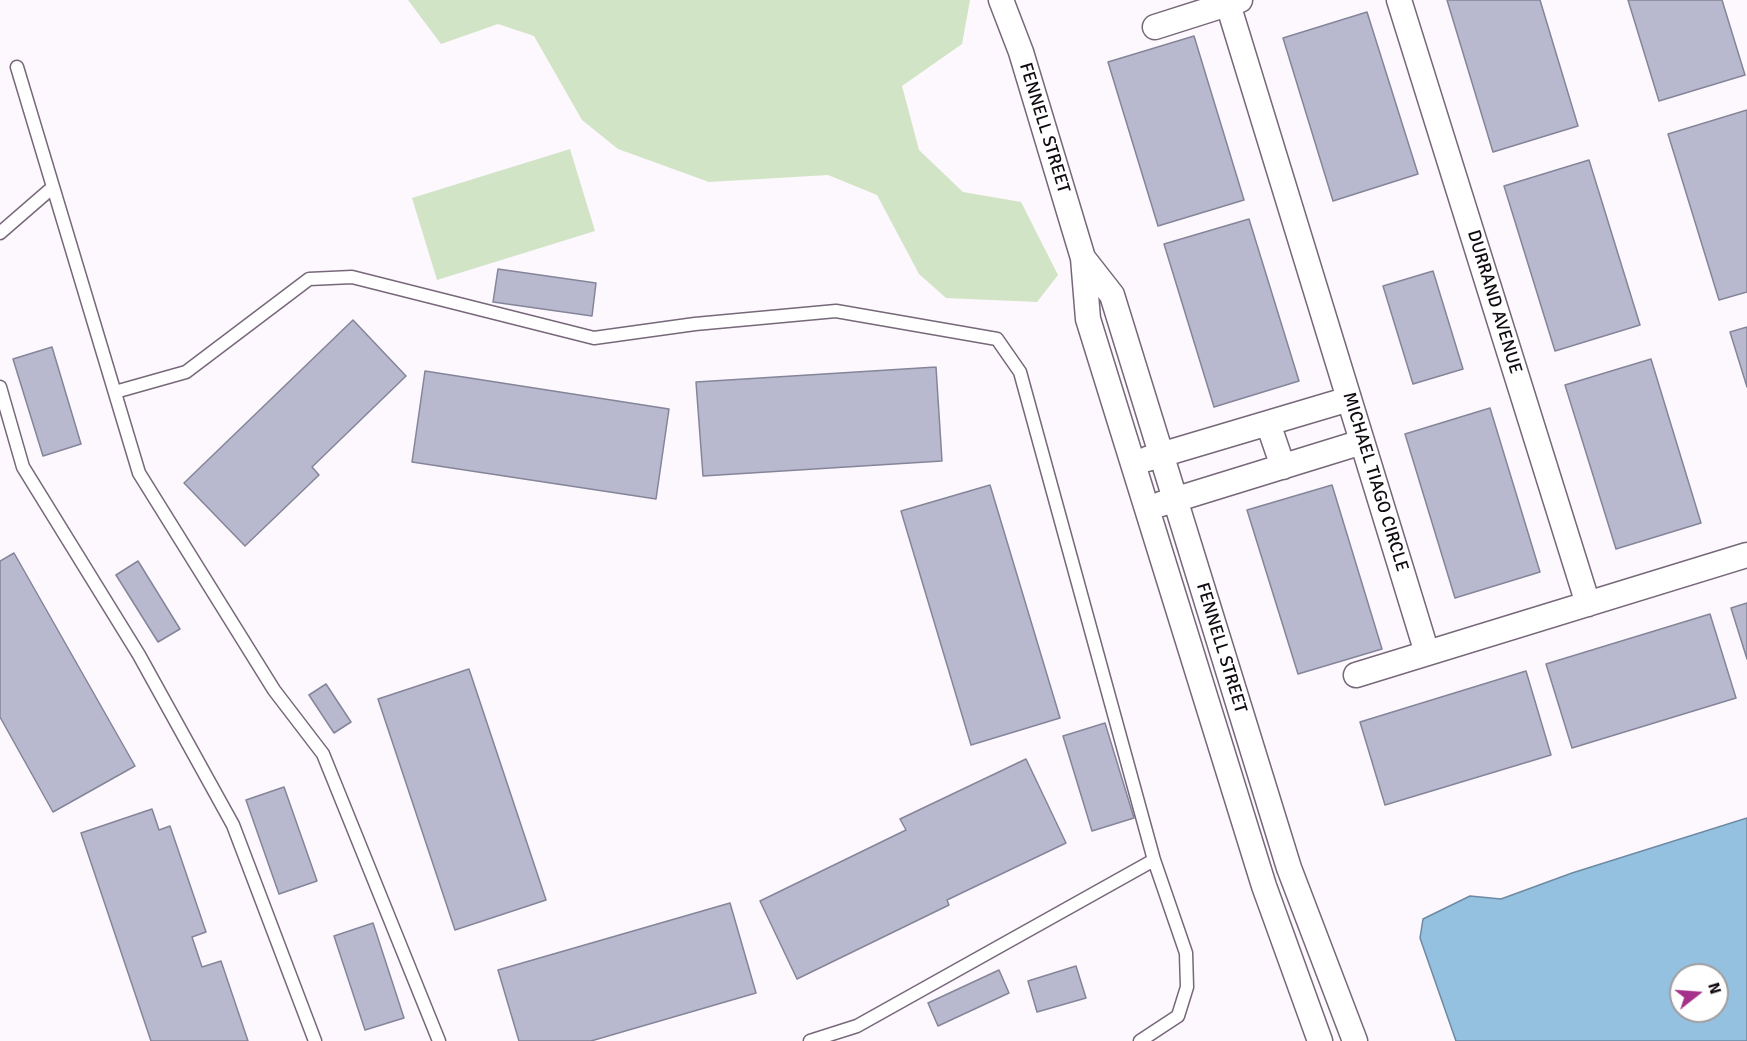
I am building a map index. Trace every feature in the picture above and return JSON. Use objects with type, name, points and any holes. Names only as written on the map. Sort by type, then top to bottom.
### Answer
[{"type":"street","name":"FENNELL STREET","points":[[1001,0],[1021,52],[1083,258],[1088,319],[1264,886],[1320,1041]]},
{"type":"street","name":"DURRAND AVENUE","points":[[1399,0],[1588,604]]},
{"type":"street","points":[[1155,27],[1234,2]]},
{"type":"street","name":"MICHAEL TIAGO CIRCLE","points":[[1234,2],[1349,399],[1427,653]]},
{"type":"street","name":"FENNELL STREET","points":[[1083,258],[1112,295],[1289,868],[1355,1041]]},
{"type":"street","points":[[1133,463],[1349,399]]},
{"type":"street","points":[[1268,423],[1282,467]]},
{"type":"street","points":[[1146,508],[1362,442]]},
{"type":"street","points":[[1356,675],[1747,555]]},
{"type":"lane","points":[[17,67],[139,473],[274,690],[323,753],[439,1041]]},
{"type":"lane","points":[[0,233],[52,186]]},
{"type":"lane","points":[[115,392],[186,372],[309,279],[352,277],[594,338],[695,324],[836,311],[997,339],[1020,372],[1154,860],[1186,953],[1187,987],[1178,1016],[1140,1041]]},
{"type":"lane","points":[[0,387],[22,466],[139,656],[233,825],[315,1041]]},
{"type":"lane","points":[[810,1041],[856,1026],[1154,860]]},
{"type":"green space","points":[[408,0],[970,0],[962,44],[902,86],[919,150],[963,192],[1021,202],[1058,275],[1037,302],[946,298],[919,274],[877,195],[828,175],[709,182],[618,149],[582,120],[534,36],[498,24],[441,44]]},
{"type":"green space","points":[[570,149],[595,231],[437,280],[412,198]]},
{"type":"water","points":[[1747,818],[1747,1041],[1456,1041],[1420,938],[1423,919],[1470,896],[1501,899],[1572,873]]},
{"type":"building","points":[[1447,0],[1540,0],[1578,126],[1493,152]]},
{"type":"building","points":[[1628,0],[1722,0],[1745,75],[1659,101]]},
{"type":"building","points":[[1367,12],[1418,174],[1333,201],[1283,38]]},
{"type":"building","points":[[1194,36],[1244,200],[1158,226],[1108,62]]},
{"type":"building","points":[[1747,110],[1747,292],[1719,300],[1668,134]]},
{"type":"building","points":[[1589,160],[1640,325],[1555,351],[1504,186]]},
{"type":"building","points":[[1249,219],[1299,381],[1214,407],[1164,244]]},
{"type":"building","points":[[498,269],[596,283],[592,316],[493,302]]},
{"type":"building","points":[[1433,271],[1463,369],[1413,384],[1383,286]]},
{"type":"building","points":[[353,320],[406,376],[312,467],[319,475],[245,546],[184,483]]},
{"type":"building","points":[[1747,327],[1747,387],[1730,332]]},
{"type":"building","points":[[52,347],[81,444],[43,456],[13,359]]},
{"type":"building","points":[[1651,359],[1701,523],[1616,549],[1565,385]]},
{"type":"building","points":[[936,367],[942,461],[703,476],[696,382]]},
{"type":"building","points":[[425,371],[669,409],[656,499],[412,462]]},
{"type":"building","points":[[1490,408],[1540,572],[1455,598],[1405,434]]},
{"type":"building","points":[[990,485],[1060,718],[971,745],[901,511]]},
{"type":"building","points":[[1332,485],[1382,649],[1298,674],[1247,510]]},
{"type":"building","points":[[14,553],[135,766],[53,812],[0,717],[0,561]]},
{"type":"building","points":[[138,561],[180,629],[158,642],[116,575]]},
{"type":"building","points":[[1747,603],[1747,659],[1731,608]]},
{"type":"building","points":[[1710,614],[1736,698],[1572,748],[1546,664]]},
{"type":"building","points":[[469,669],[546,900],[455,930],[378,699]]},
{"type":"building","points":[[1526,671],[1551,755],[1385,805],[1360,722]]},
{"type":"building","points":[[326,684],[351,722],[334,733],[309,695]]},
{"type":"building","points":[[1105,723],[1134,818],[1092,831],[1063,736]]},
{"type":"building","points":[[1026,759],[1066,843],[947,900],[949,905],[797,979],[760,901],[906,830],[900,819]]},
{"type":"building","points":[[284,787],[317,881],[279,894],[246,800]]},
{"type":"building","points":[[152,809],[159,830],[170,826],[206,932],[192,937],[202,967],[221,961],[248,1041],[151,1041],[81,833]]},
{"type":"building","points":[[730,903],[756,993],[591,1041],[519,1041],[498,970]]},
{"type":"building","points":[[373,923],[404,1018],[365,1030],[334,936]]},
{"type":"building","points":[[1076,966],[1086,998],[1037,1012],[1028,981]]},
{"type":"building","points":[[999,970],[1009,993],[938,1026],[928,1003]]}]
